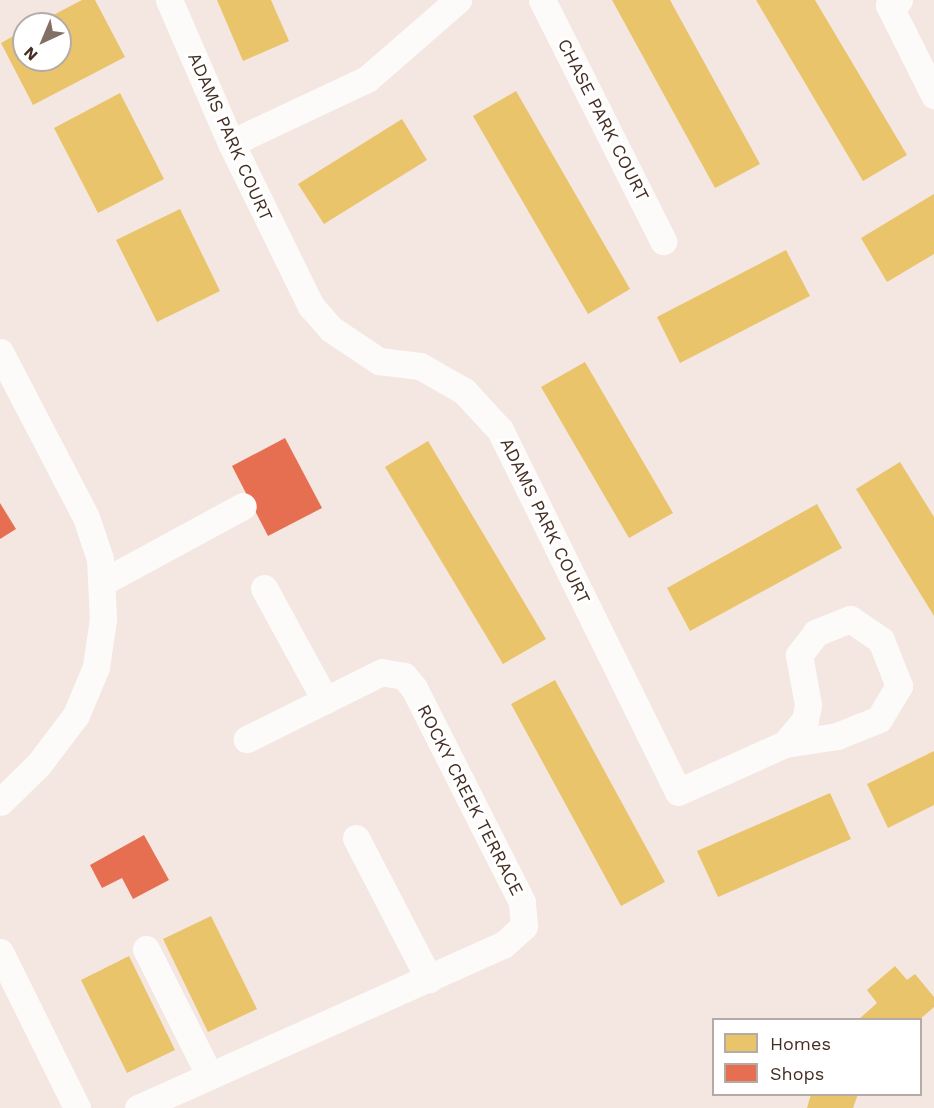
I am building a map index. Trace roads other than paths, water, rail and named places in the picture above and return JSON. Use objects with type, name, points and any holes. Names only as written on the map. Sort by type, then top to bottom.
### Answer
[{"type":"street","name":"ADAMS PARK COURT","points":[[169,0],[231,143],[311,306],[331,329],[379,361],[420,366],[464,391],[500,430],[678,792],[784,744],[837,736],[879,719],[900,686],[881,640],[850,619],[816,633],[799,655],[808,705],[805,720],[784,744]]},
{"type":"street","points":[[231,143],[367,79],[458,0]]},
{"type":"street","name":"CHASE PARK COURT","points":[[542,0],[663,241]]},
{"type":"street","points":[[899,0],[889,5],[934,95]]},
{"type":"street","points":[[0,352],[86,518],[103,582],[102,643],[87,693],[59,740],[0,802]]},
{"type":"street","points":[[103,582],[243,506]]},
{"type":"street","points":[[264,588],[325,700]]},
{"type":"street","name":"ROCKY CREEK TERRACE","points":[[138,1108],[512,939],[524,926],[522,902],[414,688],[404,676],[382,672],[247,739]]},
{"type":"street","points":[[356,838],[429,978]]},
{"type":"street","points":[[146,949],[210,1076]]},
{"type":"street","points":[[0,952],[77,1108]]}]
